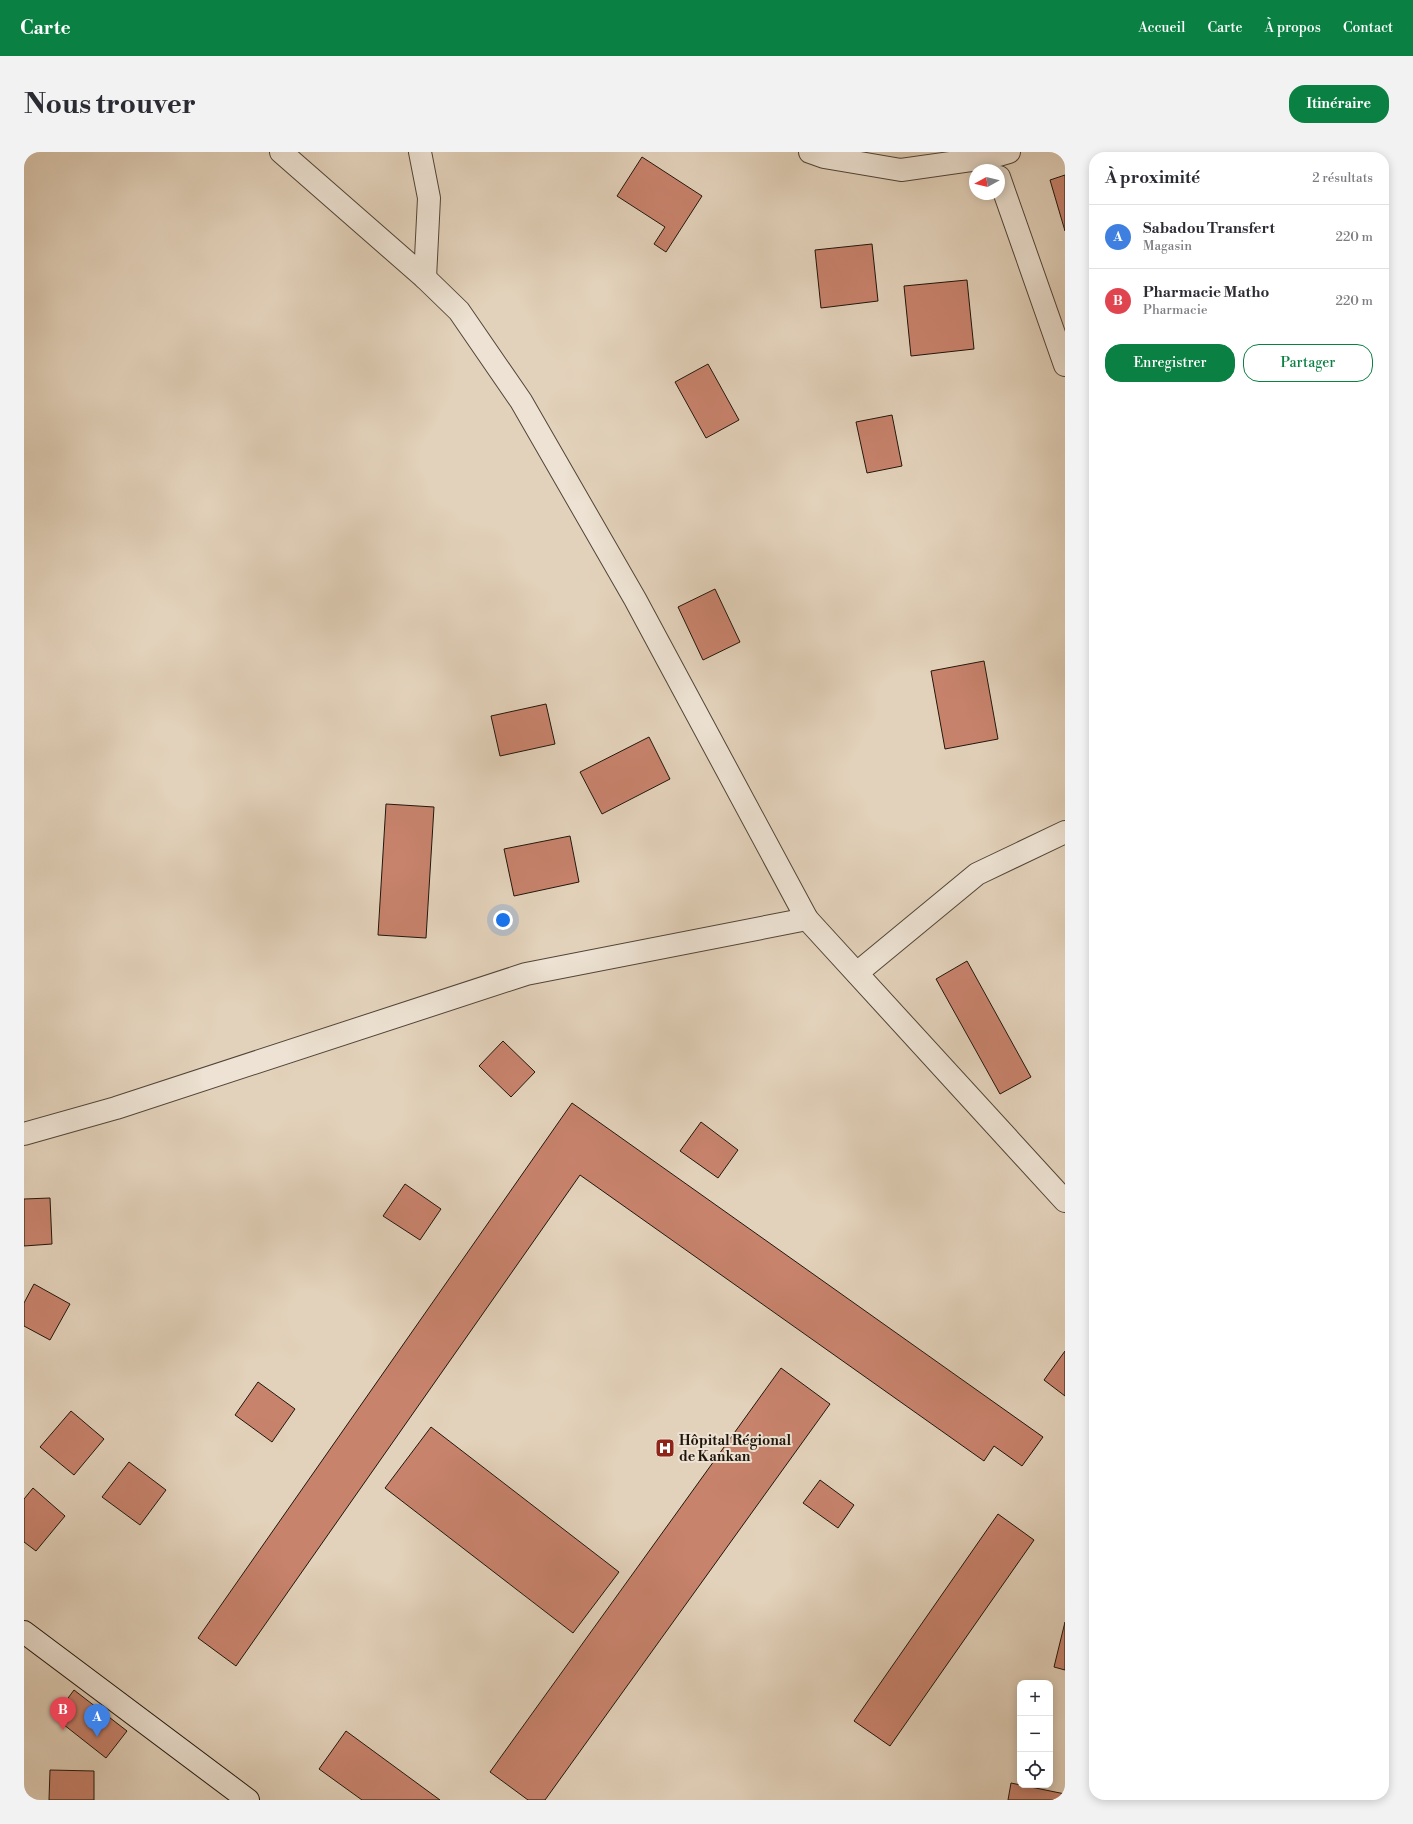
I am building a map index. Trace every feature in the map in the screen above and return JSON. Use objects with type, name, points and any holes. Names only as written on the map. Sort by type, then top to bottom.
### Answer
[{"type":"street","points":[[281,152],[425,278],[459,311],[521,400],[635,599],[807,919],[1065,1201]]},
{"type":"street","points":[[420,152],[429,198],[425,278]]},
{"type":"street","points":[[810,152],[824,157],[900,170],[969,166]]},
{"type":"street","points":[[1005,182],[1065,365]]},
{"type":"street","points":[[857,974],[977,874],[1065,832]]},
{"type":"street","points":[[24,1134],[116,1108],[526,974],[807,919]]},
{"type":"street","points":[[24,1632],[248,1800]]},
{"type":"building","points":[[642,157],[702,196],[666,252],[654,244],[665,227],[617,196]]},
{"type":"building","points":[[1065,175],[1065,231],[1050,180]]},
{"type":"building","points":[[872,244],[878,301],[821,308],[815,250]]},
{"type":"building","points":[[967,280],[974,349],[911,356],[904,286]]},
{"type":"building","points":[[708,364],[739,420],[706,438],[675,382]]},
{"type":"building","points":[[892,415],[902,466],[867,473],[856,422]]},
{"type":"building","points":[[715,589],[740,642],[703,660],[678,607]]},
{"type":"building","points":[[984,661],[998,739],[945,749],[931,671]]},
{"type":"building","points":[[546,704],[555,744],[500,756],[491,716]]},
{"type":"building","points":[[649,737],[670,779],[602,814],[580,772]]},
{"type":"building","points":[[386,804],[434,807],[426,938],[378,935]]},
{"type":"building","points":[[570,836],[579,882],[514,896],[504,849]]},
{"type":"building","points":[[967,961],[1031,1077],[1000,1094],[936,979]]},
{"type":"building","points":[[503,1041],[535,1072],[511,1097],[479,1066]]},
{"type":"building","points":[[572,1103],[1043,1437],[1022,1466],[994,1446],[984,1461],[580,1175],[236,1666],[198,1638]]},
{"type":"building","points":[[701,1122],[738,1150],[718,1178],[680,1151]]},
{"type":"building","points":[[405,1184],[441,1209],[420,1240],[383,1216]]},
{"type":"building","points":[[50,1198],[52,1244],[24,1246],[24,1199]]},
{"type":"building","points":[[34,1284],[70,1304],[50,1340],[24,1326],[24,1303]]},
{"type":"building","points":[[1065,1351],[1065,1396],[1044,1380]]},
{"type":"building","points":[[781,1368],[830,1404],[545,1800],[528,1800],[490,1772]]},
{"type":"building","points":[[258,1382],[295,1409],[272,1442],[235,1415]]},
{"type":"building","points":[[71,1411],[104,1439],[74,1475],[40,1447]]},
{"type":"building","points":[[431,1427],[619,1572],[573,1633],[385,1488]]},
{"type":"building","points":[[129,1462],[166,1490],[140,1525],[102,1497]]},
{"type":"building","points":[[820,1480],[854,1505],[838,1528],[803,1503]]},
{"type":"building","points":[[33,1488],[65,1516],[36,1551],[24,1542],[24,1499]]},
{"type":"building","points":[[998,1514],[1034,1540],[890,1746],[854,1721]]},
{"type":"building","points":[[1065,1622],[1065,1670],[1054,1667]]},
{"type":"building","points":[[74,1690],[127,1731],[106,1758],[54,1717]]},
{"type":"building","points":[[346,1731],[440,1800],[362,1800],[319,1769]]},
{"type":"building","points":[[50,1770],[94,1771],[94,1800],[49,1800]]},
{"type":"building","points":[[1011,1783],[1017,1784],[1017,1788],[1036,1788],[1065,1794],[1065,1800],[1008,1800]]},
{"type":"place","name":"Hôpital Régional de Kankan","points":[[665,1448]]},
{"type":"place","name":"Pharmacie Matho","points":[[63,1730]]},
{"type":"place","name":"Sabadou Transfert","points":[[97,1737]]}]
